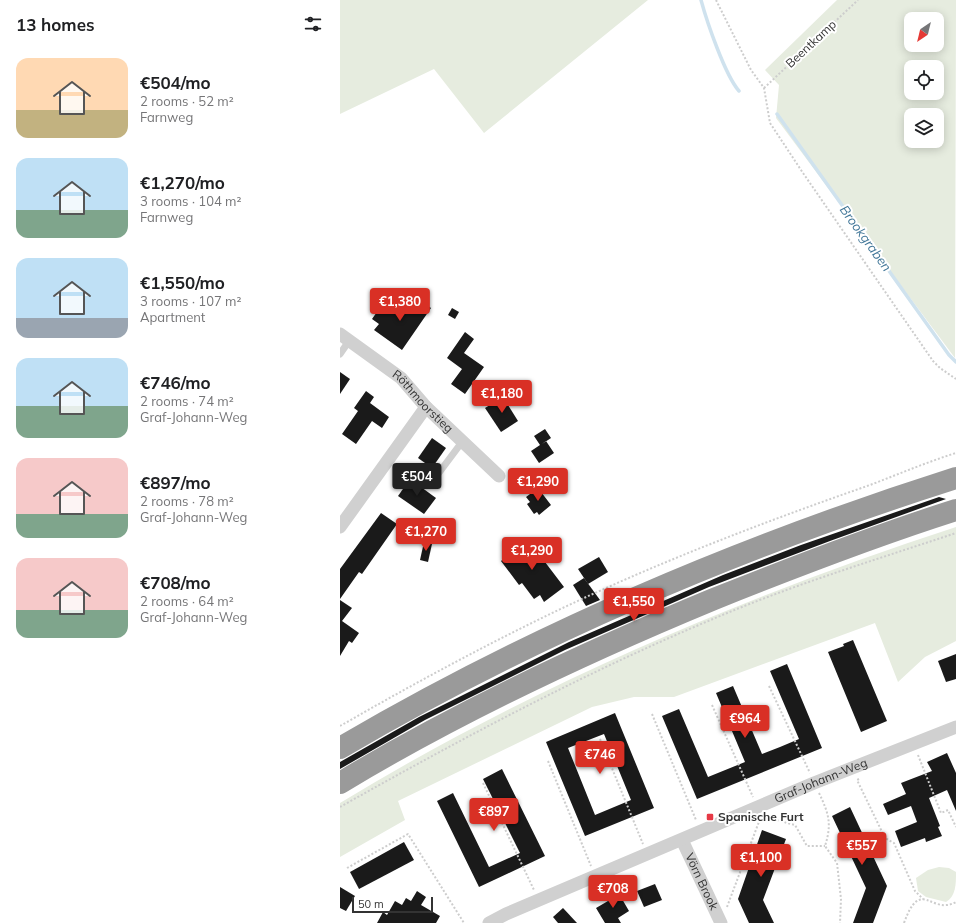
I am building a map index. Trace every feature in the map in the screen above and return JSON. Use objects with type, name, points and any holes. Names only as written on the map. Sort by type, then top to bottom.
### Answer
[{"type":"highway","points":[[340,748],[418,704],[581,622],[800,531],[956,478]]},
{"type":"highway","points":[[340,783],[434,730],[536,677],[648,626],[801,564],[956,510]]},
{"type":"street","name":"Röthmoorstieg","points":[[345,337],[401,378],[426,407],[499,476]]},
{"type":"street","points":[[342,521],[426,407]]},
{"type":"street","name":"Graf-Johann-Weg","points":[[489,923],[510,919],[538,900],[814,783],[956,727]]},
{"type":"street","name":"Vörn Brook","points":[[682,840],[721,923]]},
{"type":"lane","points":[[340,354],[345,337]]},
{"type":"lane","points":[[428,478],[438,474],[462,442]]},
{"type":"path","points":[[716,0],[751,70],[764,88],[770,123],[933,361],[956,379]]},
{"type":"path","name":"Beentkamp","points":[[764,88],[858,0]]},
{"type":"path","points":[[340,807],[470,735],[570,685],[713,619],[811,582],[956,533]]},
{"type":"path","points":[[769,686],[829,813],[830,832],[825,846]]},
{"type":"path","points":[[652,714],[700,832]]},
{"type":"path","points":[[600,740],[647,854]]},
{"type":"path","points":[[914,744],[941,813],[948,810],[956,827]]},
{"type":"path","points":[[548,761],[595,877]]},
{"type":"path","points":[[863,777],[857,780],[885,838],[894,843],[915,891],[923,899],[940,904],[951,905],[956,902]]},
{"type":"path","points":[[483,783],[538,900]]},
{"type":"path","points":[[761,816],[795,825],[807,846],[825,846]]},
{"type":"path","points":[[347,868],[408,834],[464,923]]},
{"type":"path","points":[[825,846],[837,863],[841,899],[840,923]]},
{"type":"path","points":[[904,923],[910,906],[915,901],[923,899]]},
{"type":"shaded area","points":[[340,0],[648,0],[484,133],[434,69],[340,114]]},
{"type":"shaded area","points":[[837,0],[956,0],[955,358],[776,118],[779,85],[765,70]]},
{"type":"shaded area","points":[[956,527],[956,641],[925,657],[898,682],[875,623],[674,697],[634,697],[592,707],[398,801],[405,820],[340,857],[340,803],[413,760],[487,720],[640,647],[718,614],[796,583]]},
{"type":"shaded area","points":[[939,867],[949,868],[956,872],[954,893],[946,902],[926,897],[918,891],[916,878],[928,870]]},
{"type":"building","points":[[417,298],[431,308],[402,350],[374,330],[379,324],[372,319],[386,299],[406,313]]},
{"type":"building","points":[[452,308],[459,312],[455,319],[448,315]]},
{"type":"building","points":[[465,332],[474,339],[464,353],[484,367],[465,394],[451,384],[462,369],[447,358]]},
{"type":"building","points":[[340,372],[350,379],[340,394]]},
{"type":"building","points":[[366,391],[374,397],[370,403],[389,417],[382,428],[372,421],[356,444],[342,434],[358,411],[354,408]]},
{"type":"building","points":[[503,397],[518,421],[501,432],[485,408]]},
{"type":"building","points":[[545,429],[551,438],[546,441],[554,453],[539,463],[531,451],[540,445],[534,436]]},
{"type":"building","points":[[432,438],[446,448],[432,468],[418,458]]},
{"type":"building","points":[[410,479],[436,498],[424,514],[398,496]]},
{"type":"building","points":[[538,488],[551,505],[539,515],[537,512],[534,514],[527,504],[530,502],[526,497]]},
{"type":"building","points":[[939,497],[946,499],[709,587],[565,650],[425,720],[340,769],[340,762],[419,717],[569,642],[723,575],[801,545]]},
{"type":"building","points":[[381,513],[397,524],[362,574],[359,572],[340,599],[340,569]]},
{"type":"building","points":[[526,537],[564,587],[544,602],[540,595],[534,599],[522,583],[519,585],[501,561],[507,556],[505,553]]},
{"type":"building","points":[[424,542],[432,544],[428,562],[420,560]]},
{"type":"building","points":[[599,557],[608,572],[588,584],[578,569]]},
{"type":"building","points":[[584,578],[600,600],[586,606],[573,585]]},
{"type":"building","points":[[340,600],[352,608],[342,621],[359,633],[352,643],[349,641],[340,656]]},
{"type":"building","points":[[853,640],[887,721],[861,732],[828,652],[844,646],[843,644]]},
{"type":"building","points":[[956,654],[956,679],[946,682],[938,661]]},
{"type":"building","points":[[787,664],[822,748],[697,799],[662,716],[679,709],[708,777],[745,762],[716,693],[733,686],[762,754],[780,747],[799,739],[770,671]]},
{"type":"building","points":[[615,713],[654,808],[585,836],[546,742]],"holes":[[[604,734],[631,800],[595,815],[568,748]]]},
{"type":"building","points":[[947,753],[956,773],[956,811],[947,790],[929,798],[940,826],[938,827],[942,836],[926,842],[925,838],[901,847],[895,831],[917,822],[911,806],[888,815],[883,804],[906,794],[901,783],[932,771],[927,762]]},
{"type":"building","points":[[502,769],[545,856],[479,887],[437,801],[453,793],[489,867],[520,853],[483,779]]},
{"type":"building","points":[[850,807],[887,886],[873,923],[853,923],[866,888],[832,816]]},
{"type":"building","points":[[762,830],[786,839],[763,900],[774,923],[749,923],[738,899]]},
{"type":"building","points":[[404,842],[414,860],[359,889],[350,872]]},
{"type":"building","points":[[655,884],[662,900],[644,907],[637,891]]},
{"type":"building","points":[[340,887],[355,896],[346,911],[340,908]]},
{"type":"building","points":[[417,891],[426,897],[421,905],[440,916],[436,923],[377,923],[383,912],[387,915],[395,901],[402,905],[406,898],[411,901]]},
{"type":"building","points":[[618,892],[629,911],[618,918],[621,923],[605,923],[596,908],[608,901],[606,899]]},
{"type":"building","points":[[563,908],[577,923],[558,923],[553,917]]},
{"type":"waterway","name":"Brookgraben","points":[[701,0],[722,61],[739,91]]},
{"type":"waterway","name":"Brookgraben","points":[[777,114],[949,355],[956,362]]},
{"type":"place","name":"Spanische Furt","points":[[710,817]]}]
